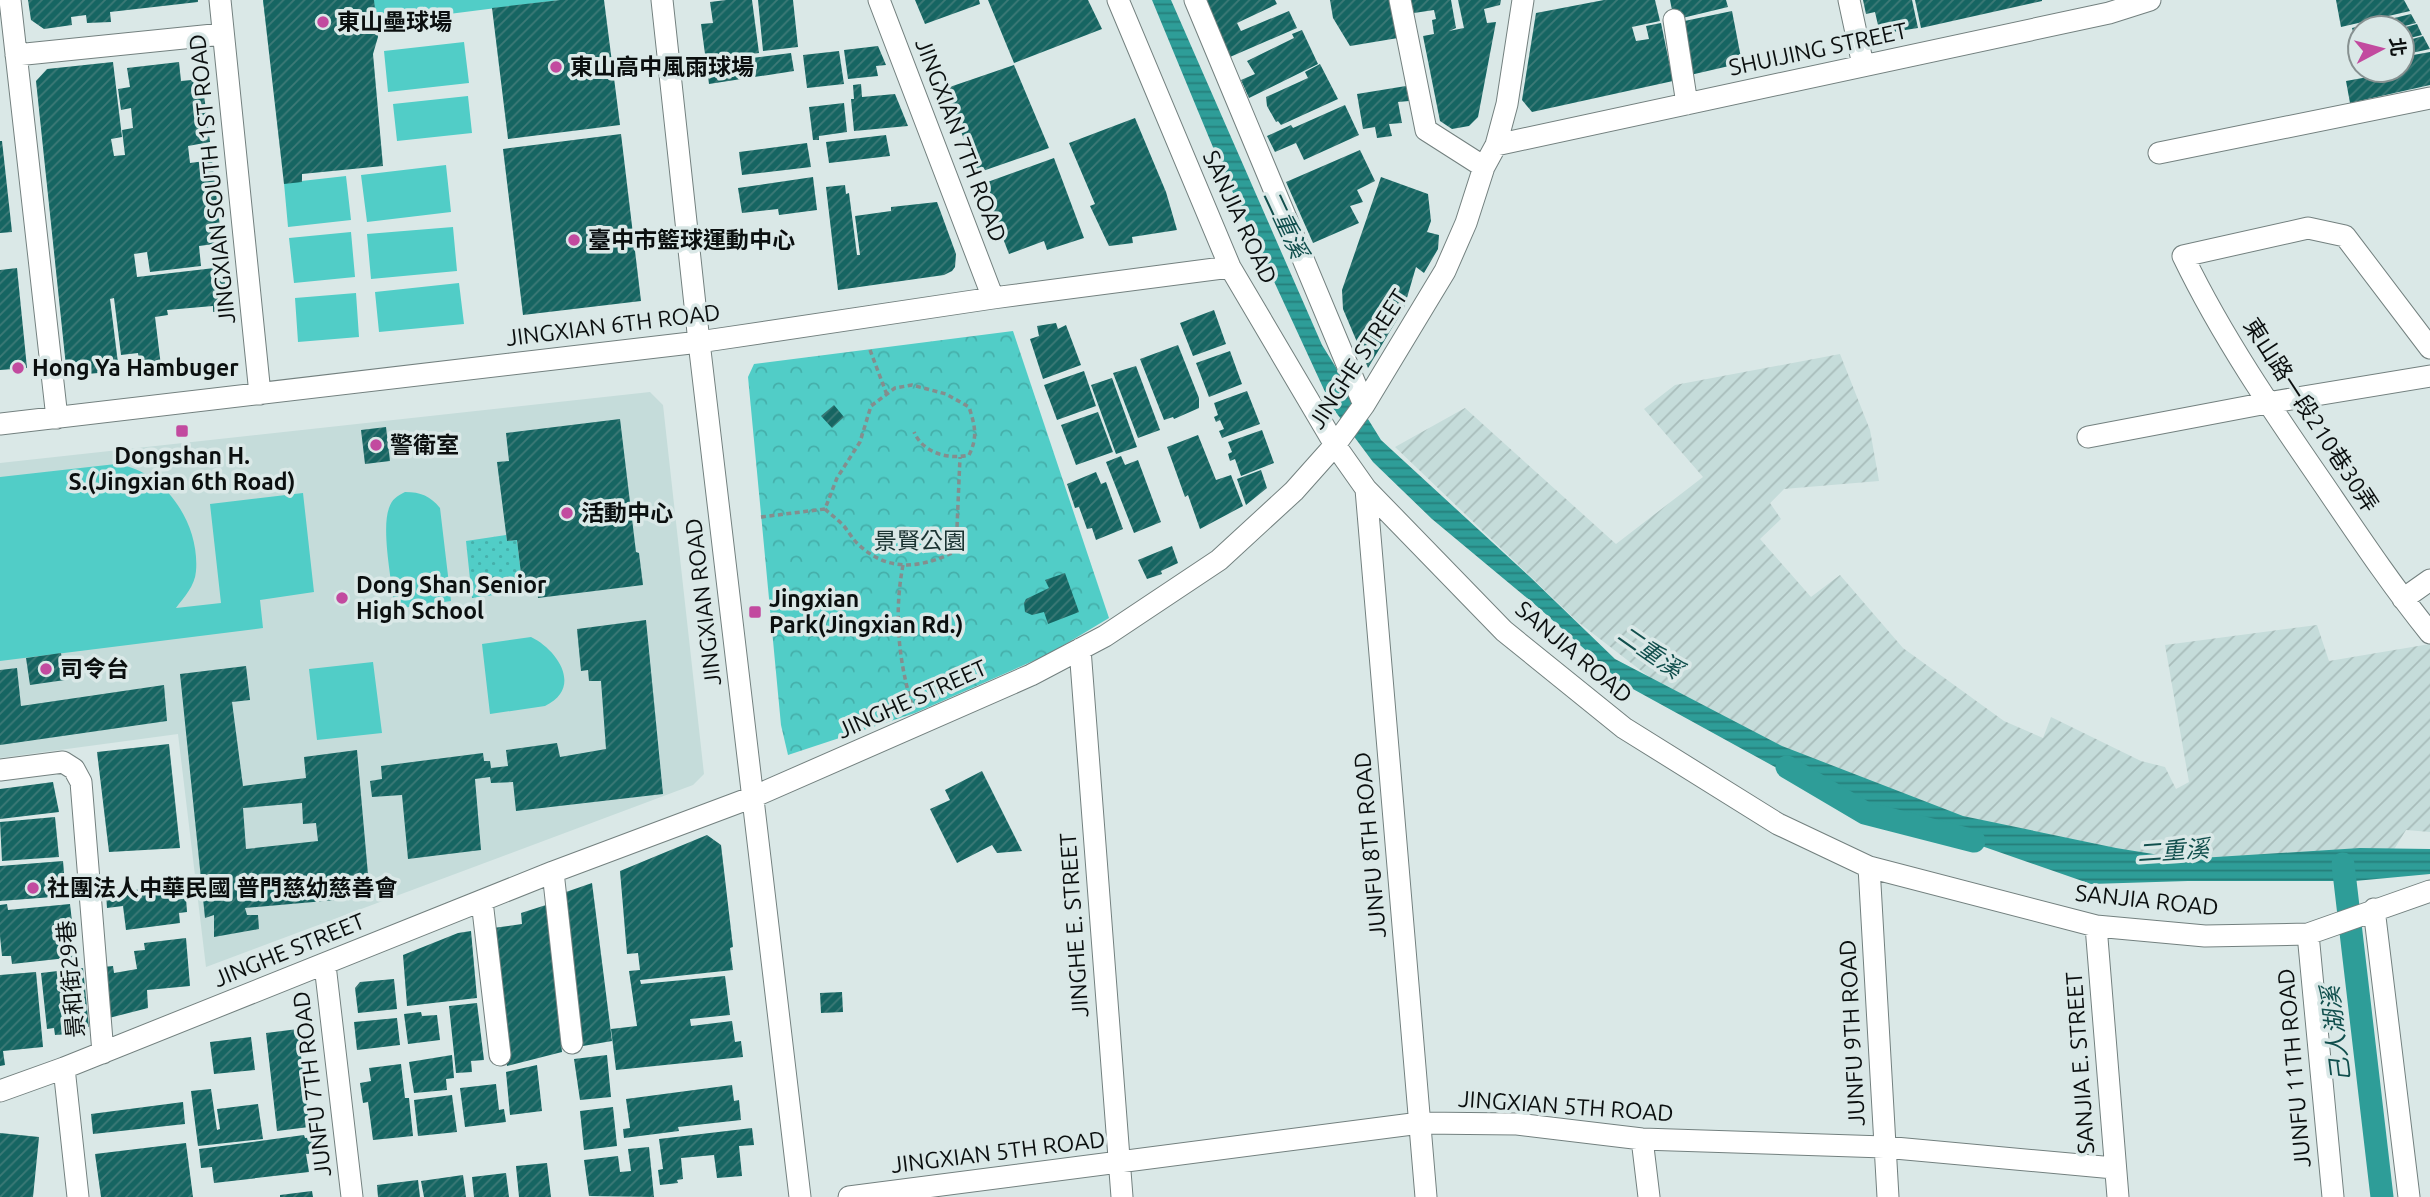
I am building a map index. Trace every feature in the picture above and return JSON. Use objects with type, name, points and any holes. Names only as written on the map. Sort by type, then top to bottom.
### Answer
[{"type":"street","points":[[10,0],[57,418]]},
{"type":"street","name":"JINGXIAN SOUTH 1ST ROAD","points":[[220,0],[260,394]]},
{"type":"street","name":"JINGXIAN ROAD","points":[[662,0],[699,342],[800,1197]]},
{"type":"street","name":"JINGXIAN 7TH ROAD","points":[[879,0],[993,298]]},
{"type":"street","name":"SANJIA ROAD","points":[[1118,0],[1230,267],[1335,445],[1366,489],[1504,631],[1624,727],[1778,824],[1869,867],[2096,926],[2205,936],[2308,934],[2430,891]]},
{"type":"street","points":[[1195,0],[1364,405]]},
{"type":"street","points":[[1399,0],[1426,130],[1484,167]]},
{"type":"street","name":"JINGHE STREET","points":[[0,1091],[103,1053],[553,872],[753,797],[1031,675],[1105,636],[1219,560],[1294,491],[1335,445],[1364,405],[1446,271],[1466,223],[1484,167],[1496,145],[1507,104],[1523,0]]},
{"type":"street","points":[[1849,0],[1863,65]]},
{"type":"street","name":"SHUIJING STREET","points":[[1496,145],[1863,65],[2108,6],[2150,0]]},
{"type":"street","points":[[1674,20],[1687,104]]},
{"type":"street","points":[[16,55],[223,34]]},
{"type":"street","points":[[2160,153],[2430,98]]},
{"type":"street","name":"東山路一段210巷30弄","points":[[2430,348],[2344,236],[2308,228],[2183,256],[2202,294],[2267,403],[2403,599],[2430,633]]},
{"type":"street","name":"JINGXIAN 6TH ROAD","points":[[0,424],[699,342],[993,298],[1230,267]]},
{"type":"street","points":[[2088,437],[2430,376]]},
{"type":"street","name":"JUNFU 8TH ROAD","points":[[1366,489],[1426,1197]]},
{"type":"street","points":[[2403,599],[2430,580]]},
{"type":"street","name":"JINGHE E. STREET","points":[[1080,649],[1122,1197]]},
{"type":"street","name":"景和街29巷","points":[[0,770],[63,762],[74,769],[80,782],[103,1053]]},
{"type":"street","name":"JUNFU 9TH ROAD","points":[[1869,867],[1888,1197]]},
{"type":"street","points":[[553,872],[572,1043]]},
{"type":"street","points":[[482,901],[500,1055]]},
{"type":"street","points":[[2374,909],[2409,1197]]},
{"type":"street","name":"SANJIA E. STREET","points":[[2096,926],[2118,1197]]},
{"type":"street","name":"JUNFU 11TH ROAD","points":[[2308,934],[2333,1197]]},
{"type":"street","name":"JUNFU 7TH ROAD","points":[[325,965],[352,1197]]},
{"type":"street","points":[[64,1068],[78,1197]]},
{"type":"street","name":"JINGXIAN 5TH ROAD","points":[[849,1197],[1420,1124],[1517,1124],[1642,1139],[1884,1147],[2115,1168]]},
{"type":"street","points":[[1642,1139],[1649,1197]]},
{"type":"path","points":[[870,349],[887,395]]},
{"type":"path","points":[[825,509],[837,478],[860,442],[870,406],[895,388],[912,385],[946,394],[969,407],[976,431],[975,443],[969,455],[960,457],[945,457],[933,451],[919,443],[914,432]]},
{"type":"path","points":[[761,517],[825,509],[859,545],[894,566],[943,557],[956,551],[960,457]]},
{"type":"path","points":[[903,565],[898,601],[899,641],[903,675],[915,713]]},
{"type":"shaded area","name":"二重溪","points":[[1152,0],[1171,0],[1322,345],[1381,440],[1615,659],[1782,746],[1963,816],[2116,848],[2184,859],[2360,848],[2430,849],[2430,874],[2355,881],[2091,884],[1953,836],[1775,767],[1622,683],[1539,608],[1432,519],[1373,462],[1332,407],[1222,169]]},
{"type":"shaded area","points":[[1840,354],[1870,430],[1879,481],[1784,489],[1770,503],[1781,519],[1760,539],[1811,597],[1840,575],[1903,648],[2004,721],[2043,738],[2051,717],[2141,761],[2165,767],[2176,789],[2189,782],[2165,645],[2317,625],[2329,661],[2430,644],[2430,832],[2406,830],[2385,864],[2198,878],[1983,837],[1719,731],[1578,622],[1395,447],[1465,408],[1616,544],[1703,477],[1644,409],[1675,385]]},
{"type":"shaded area","name":"Dong Shan Senior High School","points":[[650,392],[663,405],[704,774],[693,785],[206,967],[178,734],[0,758],[0,463]]},
{"type":"green space","name":"東山壘球場","points":[[263,0],[560,0],[268,37]]},
{"type":"green space","points":[[464,42],[469,83],[388,92],[384,51]]},
{"type":"green space","points":[[468,96],[472,133],[397,141],[393,104]]},
{"type":"green space","points":[[446,165],[451,212],[367,222],[361,175]]},
{"type":"green space","points":[[346,176],[351,220],[288,227],[284,183]]},
{"type":"green space","points":[[453,227],[457,271],[371,279],[367,234]]},
{"type":"green space","points":[[351,232],[355,277],[294,283],[289,238]]},
{"type":"green space","points":[[459,283],[464,324],[379,332],[375,292]]},
{"type":"green space","points":[[356,293],[359,337],[298,342],[295,298]]},
{"type":"green space","name":"景賢公園","points":[[1013,331],[1109,618],[1049,654],[915,713],[788,755],[781,725],[748,377],[754,364]]},
{"type":"green space","points":[[116,464],[149,476],[176,502],[185,518],[196,553],[196,571],[191,586],[176,608],[221,603],[210,504],[303,493],[314,592],[260,600],[263,628],[0,661],[0,477]]},
{"type":"green space","points":[[405,492],[425,496],[440,508],[451,601],[395,609],[387,543],[387,517],[392,502]]},
{"type":"green space","points":[[506,535],[507,541],[517,540],[523,591],[472,598],[466,541]]},
{"type":"green space","points":[[531,637],[541,643],[557,660],[562,670],[563,689],[545,706],[490,714],[482,644]]},
{"type":"green space","points":[[373,662],[382,733],[317,740],[309,669]]},
{"type":"building","points":[[28,0],[198,2],[110,12],[111,22],[87,23],[86,15],[71,17],[72,25],[44,29],[31,20]]},
{"type":"building","points":[[263,0],[374,0],[378,37],[373,54],[383,166],[302,174],[302,182],[284,184]]},
{"type":"building","name":"東山高中風雨球場","points":[[560,0],[604,0],[620,125],[508,139],[492,8]]},
{"type":"building","points":[[752,0],[759,53],[719,58],[719,62],[791,53],[794,71],[709,84],[701,24],[713,23],[710,2]]},
{"type":"building","points":[[758,0],[793,0],[798,47],[763,51]]},
{"type":"building","points":[[915,0],[979,0],[980,4],[925,24]]},
{"type":"building","points":[[988,0],[1088,0],[1102,29],[1014,63]]},
{"type":"building","points":[[1205,0],[1275,0],[1277,4],[1237,23],[1241,31],[1289,11],[1297,28],[1230,57]]},
{"type":"building","points":[[1330,0],[1390,0],[1398,38],[1350,46],[1333,18]]},
{"type":"building","points":[[1411,0],[1451,0],[1456,28],[1449,31],[1464,28],[1458,0],[1501,0],[1500,5],[1484,9],[1487,23],[1496,22],[1478,117],[1469,126],[1452,129],[1440,121],[1423,36],[1434,34],[1434,10],[1414,13]]},
{"type":"building","points":[[1604,0],[1655,0],[1660,21],[1632,27],[1636,41],[1649,39],[1646,26],[1661,23],[1673,81],[1532,112],[1522,100],[1536,13]]},
{"type":"building","points":[[1670,0],[1726,0],[1728,7],[1674,20]]},
{"type":"building","points":[[1863,0],[1912,0],[1918,28],[1880,34],[1875,12],[1866,14]]},
{"type":"building","points":[[1915,0],[2042,0],[2042,1],[1921,28]]},
{"type":"building","points":[[2336,0],[2404,0],[2410,11],[2397,14],[2346,14],[2346,26],[2341,27]]},
{"type":"building","points":[[1732,11],[1742,63],[1686,76],[1675,23]]},
{"type":"building","points":[[2417,24],[2422,35],[2416,36]]},
{"type":"building","points":[[1302,30],[1318,64],[1249,98],[1241,80],[1255,74],[1247,61],[1294,38],[1292,34]]},
{"type":"building","points":[[2423,36],[2430,49],[2416,52],[2416,38]]},
{"type":"building","points":[[878,46],[886,65],[876,66],[878,76],[848,79],[844,50]]},
{"type":"building","points":[[839,51],[844,84],[807,88],[803,55]]},
{"type":"building","points":[[2430,52],[2430,85],[2350,103],[2347,84],[2416,84],[2416,54]]},
{"type":"building","points":[[113,62],[122,137],[111,139],[114,156],[125,155],[122,130],[133,128],[131,108],[121,110],[118,89],[130,87],[127,68],[179,62],[181,81],[202,79],[210,142],[188,146],[190,163],[212,160],[222,243],[199,246],[201,266],[150,272],[147,252],[134,254],[137,277],[223,267],[228,310],[213,312],[213,306],[167,310],[168,315],[155,317],[161,366],[140,369],[138,353],[121,355],[114,298],[110,299],[119,371],[77,375],[66,366],[36,81],[47,69]]},
{"type":"building","points":[[1320,64],[1338,99],[1281,125],[1276,122],[1267,106],[1266,97],[1308,78],[1305,72]]},
{"type":"building","points":[[1014,65],[1049,148],[977,173],[960,129],[953,131],[938,91]]},
{"type":"building","points":[[861,84],[862,97],[895,94],[908,126],[854,131],[851,99],[854,99],[853,85]]},
{"type":"building","points":[[1406,86],[1409,101],[1398,102],[1402,123],[1389,124],[1392,136],[1377,138],[1375,127],[1363,129],[1357,94]]},
{"type":"building","points":[[844,103],[847,132],[819,136],[819,140],[813,140],[809,107]]},
{"type":"building","points":[[1345,105],[1359,135],[1304,160],[1296,143],[1275,152],[1267,136],[1291,125],[1293,128]]},
{"type":"building","points":[[1135,118],[1166,192],[1177,230],[1132,237],[1133,243],[1109,246],[1090,206],[1095,204],[1069,143]]},
{"type":"building","name":"臺中市籃球運動中心","points":[[621,134],[641,301],[523,315],[503,149]]},
{"type":"building","points":[[886,135],[890,156],[829,163],[826,142]]},
{"type":"building","points":[[0,141],[12,232],[0,233]]},
{"type":"building","points":[[807,143],[811,167],[742,175],[739,152]]},
{"type":"building","points":[[1360,150],[1375,181],[1357,190],[1363,202],[1350,206],[1359,223],[1313,243],[1286,182]]},
{"type":"building","points":[[1054,158],[1084,238],[1047,250],[1044,241],[1009,254],[982,184]]},
{"type":"building","points":[[813,177],[817,210],[779,215],[778,209],[742,213],[738,188]]},
{"type":"building","points":[[1381,177],[1428,194],[1431,221],[1427,232],[1439,235],[1438,249],[1424,273],[1416,267],[1404,308],[1368,368],[1343,309],[1342,290]]},
{"type":"building","points":[[845,185],[846,194],[849,193],[857,255],[860,255],[855,216],[891,211],[891,207],[937,202],[956,254],[952,271],[944,275],[838,290],[826,187]]},
{"type":"building","points":[[17,268],[27,368],[0,370],[0,270]]},
{"type":"building","points":[[1214,310],[1226,344],[1193,356],[1180,323]]},
{"type":"building","points":[[1056,323],[1058,329],[1066,325],[1081,365],[1043,379],[1030,339],[1039,336],[1037,326]]},
{"type":"building","points":[[1178,345],[1199,398],[1199,408],[1174,419],[1164,420],[1140,359]]},
{"type":"building","points":[[1230,351],[1242,384],[1209,397],[1196,363]]},
{"type":"building","points":[[1136,366],[1160,430],[1138,438],[1113,373]]},
{"type":"building","points":[[1084,371],[1096,406],[1057,420],[1044,385]]},
{"type":"building","points":[[1112,378],[1137,447],[1116,454],[1091,385]]},
{"type":"building","points":[[1247,391],[1260,424],[1222,438],[1219,431],[1224,429],[1220,420],[1216,422],[1214,417],[1218,415],[1214,403]]},
{"type":"building","points":[[834,405],[844,417],[832,428],[821,416]]},
{"type":"building","points":[[1098,412],[1113,452],[1076,465],[1061,425]]},
{"type":"building","name":"活動中心","points":[[620,419],[636,552],[639,553],[643,585],[538,598],[537,588],[523,591],[517,540],[507,541],[497,462],[509,461],[506,433]]},
{"type":"building","name":"警衛室","points":[[386,427],[390,461],[365,464],[361,430]]},
{"type":"building","points":[[1262,430],[1274,463],[1241,476],[1235,459],[1230,461],[1228,454],[1232,452],[1228,442]]},
{"type":"building","points":[[1198,435],[1216,480],[1231,475],[1243,506],[1200,529],[1167,447]]},
{"type":"building","points":[[1121,456],[1125,465],[1138,460],[1161,522],[1134,533],[1106,462]]},
{"type":"building","points":[[1261,470],[1267,488],[1246,505],[1237,479]]},
{"type":"building","points":[[1096,472],[1101,484],[1106,482],[1123,529],[1096,540],[1092,528],[1087,529],[1079,507],[1075,508],[1067,484]]},
{"type":"building","points":[[1172,546],[1178,563],[1161,571],[1162,574],[1147,579],[1138,560]]},
{"type":"building","points":[[1065,573],[1079,612],[1048,624],[1044,612],[1032,615],[1025,612],[1026,599],[1049,588],[1045,580]]},
{"type":"building","points":[[646,620],[663,794],[516,811],[513,782],[491,783],[490,777],[475,779],[481,850],[408,859],[402,795],[372,797],[370,781],[382,779],[381,766],[483,753],[484,761],[490,761],[491,768],[508,766],[506,750],[557,743],[560,757],[606,749],[601,681],[589,681],[588,670],[581,671],[577,629]]},
{"type":"building","name":"司令台","points":[[61,653],[65,680],[30,685],[26,658]]},
{"type":"building","points":[[246,666],[250,700],[232,702],[243,786],[306,778],[304,757],[357,750],[370,897],[245,908],[247,915],[258,915],[259,929],[214,937],[214,915],[205,918],[180,674]],"holes":[[[302,803],[303,824],[316,823],[318,841],[246,849],[243,808]]]},
{"type":"building","points":[[17,668],[21,706],[164,685],[167,721],[0,745],[0,670]]},
{"type":"building","points":[[169,744],[180,848],[109,852],[97,752]]},
{"type":"building","points":[[982,771],[1022,851],[997,853],[992,845],[957,863],[930,809],[950,800],[945,790]]},
{"type":"building","points":[[53,782],[59,812],[0,819],[0,789]]},
{"type":"building","points":[[55,817],[59,857],[2,861],[0,822]]},
{"type":"building","points":[[707,835],[721,845],[733,947],[730,948],[733,970],[640,980],[641,984],[725,976],[730,1015],[690,1019],[691,1026],[732,1021],[735,1042],[741,1041],[743,1057],[616,1070],[611,1029],[637,1026],[629,971],[640,970],[638,953],[627,954],[620,871]]},
{"type":"building","name":"社團法人中華民國 普門慈幼慈善會","points":[[63,861],[66,896],[0,901],[0,866]]},
{"type":"building","points":[[592,883],[612,1041],[583,1046],[566,892]]},
{"type":"building","points":[[142,889],[176,891],[177,900],[186,898],[187,912],[179,913],[180,923],[126,930],[123,906],[107,908],[106,894]]},
{"type":"building","points":[[7,904],[8,910],[70,904],[73,930],[60,932],[61,939],[73,938],[76,957],[12,964],[11,956],[2,956],[0,936],[0,905]]},
{"type":"building","points":[[546,905],[562,1052],[507,1066],[493,928],[522,924],[521,913]]},
{"type":"building","points":[[471,931],[477,998],[407,1006],[403,955],[458,933]]},
{"type":"building","points":[[186,938],[190,986],[147,990],[148,1008],[109,1018],[103,967],[113,966],[114,973],[137,969],[134,951],[145,950],[144,943]]},
{"type":"building","points":[[83,968],[89,1027],[82,1027],[83,1033],[55,1035],[54,1028],[47,1029],[41,973]]},
{"type":"building","points":[[36,972],[43,1047],[3,1051],[5,1065],[0,1066],[0,975]]},
{"type":"building","points":[[394,979],[397,1009],[358,1013],[355,988],[360,982]]},
{"type":"building","points":[[842,992],[843,1012],[821,1013],[820,993]]},
{"type":"building","points":[[477,1003],[484,1060],[471,1061],[472,1072],[456,1073],[449,1006]]},
{"type":"building","points":[[421,1012],[422,1016],[437,1015],[440,1040],[408,1044],[404,1014]]},
{"type":"building","points":[[397,1018],[400,1045],[357,1050],[354,1022]]},
{"type":"building","points":[[298,1029],[309,1127],[277,1131],[266,1033]]},
{"type":"building","points":[[251,1037],[255,1070],[214,1074],[210,1042]]},
{"type":"building","points":[[452,1055],[454,1078],[446,1079],[447,1090],[414,1093],[409,1062]]},
{"type":"building","points":[[607,1055],[611,1097],[580,1100],[574,1059]]},
{"type":"building","points":[[401,1064],[405,1098],[409,1098],[413,1136],[373,1140],[368,1102],[363,1103],[360,1083],[371,1081],[369,1068]]},
{"type":"building","points":[[537,1065],[542,1111],[510,1115],[506,1072]]},
{"type":"building","points":[[496,1084],[499,1110],[504,1109],[506,1122],[465,1127],[460,1088]]},
{"type":"building","points":[[732,1085],[734,1101],[739,1100],[741,1120],[678,1127],[679,1131],[624,1138],[623,1129],[630,1128],[626,1099]]},
{"type":"building","points":[[211,1089],[217,1130],[220,1129],[217,1109],[258,1104],[263,1139],[198,1146],[191,1091]]},
{"type":"building","points":[[452,1095],[457,1132],[418,1136],[414,1100]]},
{"type":"building","points":[[183,1102],[185,1124],[93,1134],[91,1114]]},
{"type":"building","points":[[613,1107],[617,1146],[584,1150],[580,1111]]},
{"type":"building","points":[[752,1128],[754,1145],[739,1146],[742,1176],[717,1178],[714,1155],[681,1158],[683,1179],[677,1180],[678,1183],[660,1185],[658,1170],[663,1169],[659,1139]]},
{"type":"building","points":[[0,1133],[39,1137],[33,1197],[0,1197]]},
{"type":"building","points":[[304,1135],[305,1138],[316,1137],[318,1153],[306,1154],[309,1172],[214,1183],[212,1167],[201,1168],[199,1149]]},
{"type":"building","points":[[186,1143],[193,1197],[101,1197],[95,1154]]},
{"type":"building","points":[[649,1147],[654,1197],[589,1196],[584,1160],[618,1156],[620,1172],[631,1171],[628,1149]]},
{"type":"building","points":[[547,1163],[551,1197],[519,1197],[516,1166]]},
{"type":"building","points":[[506,1173],[509,1197],[474,1197],[472,1177]]},
{"type":"building","points":[[463,1175],[466,1197],[424,1197],[421,1181]]},
{"type":"building","points":[[418,1180],[420,1197],[378,1197],[377,1185]]},
{"type":"building","points":[[312,1191],[313,1197],[280,1197],[280,1195]]},
{"type":"waterway","name":"二重溪","points":[[1787,767],[1865,813],[1974,841]]},
{"type":"waterway","name":"己人湖溪","points":[[2343,864],[2382,1197]]},
{"type":"place","name":"東山壘球場","points":[[323,22]]},
{"type":"place","name":"東山高中風雨球場","points":[[556,67]]},
{"type":"place","name":"臺中市籃球運動中心","points":[[574,240]]},
{"type":"place","name":"Hong Ya Hambuger","points":[[18,368]]},
{"type":"place","name":"Dongshan H. S.(Jingxian 6th Road)","points":[[182,431]]},
{"type":"place","name":"警衛室","points":[[376,445]]},
{"type":"place","name":"活動中心","points":[[567,513]]},
{"type":"place","name":"Dong Shan Senior High School","points":[[342,598]]},
{"type":"place","name":"Jingxian Park(Jingxian Rd.)","points":[[755,612]]},
{"type":"place","name":"司令台","points":[[46,669]]},
{"type":"place","name":"社團法人中華民國 普門慈幼慈善會","points":[[33,888]]}]
